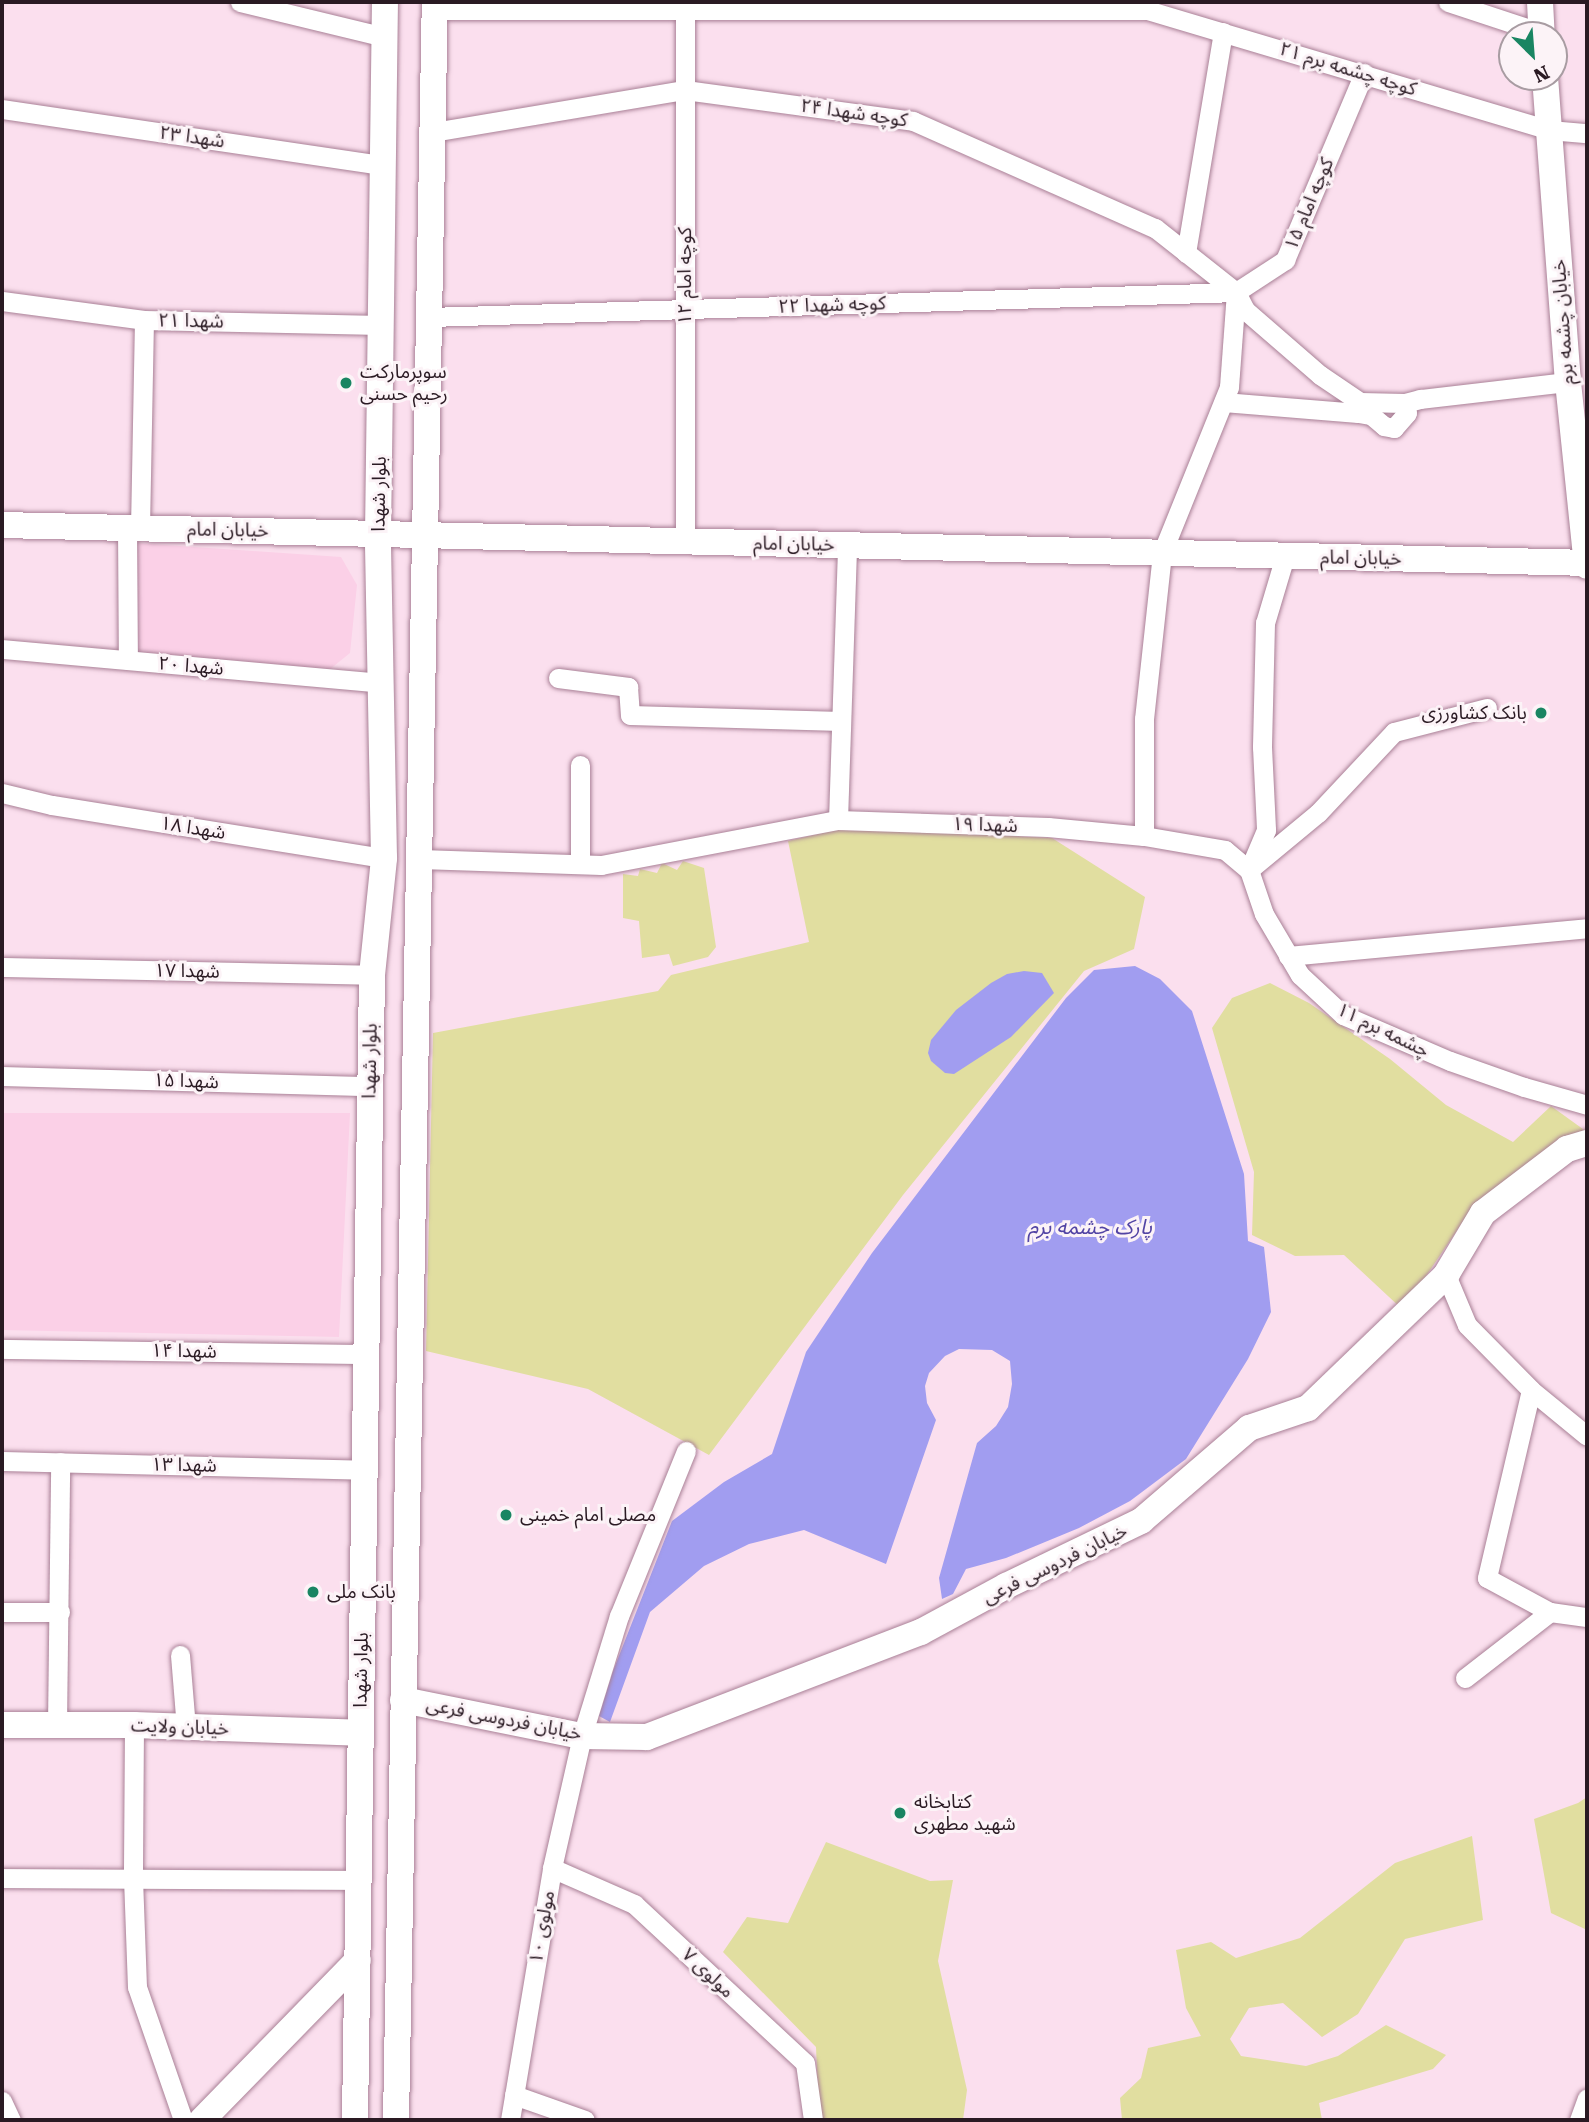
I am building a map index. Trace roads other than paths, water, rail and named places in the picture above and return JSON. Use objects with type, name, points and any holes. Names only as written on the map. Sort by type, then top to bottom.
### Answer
[{"type":"main road","name":"بلوار شهدا","points":[[355,2120],[372,975],[384,858],[378,534],[386,2]]},
{"type":"main road","points":[[1540,2],[1541,21]]},
{"type":"main road","points":[[396,2120],[435,6]]},
{"type":"main road","name":"خیابان چشمه برم","points":[[1546,91],[1568,382],[1587,564]]},
{"type":"main road","name":"خیابان امام","points":[[2,525],[1587,564]]},
{"type":"main road","name":"خیابان فردوسی فرعی","points":[[403,1700],[582,1736],[647,1737],[922,1632],[1006,1586],[1141,1521],[1249,1428],[1308,1408],[1446,1275],[1483,1213],[1567,1149],[1587,1143]]},
{"type":"main road","points":[[369,1168],[384,1155],[397,1158],[414,1177]]},
{"type":"main road","name":"خیابان ولایت","points":[[2,1725],[134,1725],[359,1733]]},
{"type":"main road","points":[[202,2120],[358,1960]]},
{"type":"street","points":[[240,2],[385,37]]},
{"type":"street","points":[[1448,2],[1504,21]]},
{"type":"street","name":"کوچه چشمه برم ۲۱","points":[[435,6],[685,10],[886,6],[1145,6],[1549,130],[1587,133]]},
{"type":"street","name":"کوچه امام ۱۲","points":[[685,10],[685,541]]},
{"type":"street","points":[[1186,253],[1223,32]]},
{"type":"street","name":"کوچه امام ۱۵","points":[[1236,292],[1285,260],[1364,73]]},
{"type":"street","name":"کوچه شهدا ۲۴","points":[[433,132],[685,90],[913,121],[1155,228],[1236,292],[1245,310],[1334,385],[1360,402],[1405,403],[1420,398],[1568,382]]},
{"type":"street","name":"شهدا ۲۳","points":[[2,109],[383,165]]},
{"type":"street","points":[[1144,836],[1144,719],[1162,553],[1229,387],[1236,292]]},
{"type":"street","name":"کوچه شهدا ۲۲","points":[[429,317],[1236,292]]},
{"type":"street","name":"شهدا ۲۱","points":[[2,301],[144,320],[381,325]]},
{"type":"street","points":[[128,660],[144,320]]},
{"type":"street","points":[[1223,402],[1358,413],[1371,415],[1394,428],[1406,413],[1405,403]]},
{"type":"street","points":[[838,820],[847,545]]},
{"type":"street","points":[[1249,870],[1266,830],[1262,747],[1265,623],[1285,556]]},
{"type":"street","name":"شهدا ۲۰","points":[[2,649],[380,683]]},
{"type":"street","points":[[558,678],[628,687],[630,715],[841,721]]},
{"type":"street","points":[[1249,870],[1318,813],[1394,732],[1487,708]]},
{"type":"street","points":[[580,765],[580,864]]},
{"type":"street","name":"شهدا ۱۸","points":[[2,793],[52,805],[384,858]]},
{"type":"street","name":"شهدا ۱۹","points":[[420,859],[601,865],[838,820],[1048,827],[1144,836],[1225,850],[1249,870]]},
{"type":"street","name":"چشمه برم ۱۱","points":[[1249,870],[1264,914],[1300,975],[1343,1015],[1450,1061],[1524,1087],[1587,1105]]},
{"type":"street","points":[[1288,956],[1587,928]]},
{"type":"street","name":"شهدا ۱۷","points":[[2,967],[372,975]]},
{"type":"street","name":"شهدا ۱۵","points":[[2,1076],[370,1086]]},
{"type":"street","points":[[1446,1275],[1467,1325],[1531,1390],[1587,1436]]},
{"type":"street","name":"شهدا ۱۴","points":[[2,1349],[366,1354]]},
{"type":"street","points":[[1531,1390],[1487,1578],[1550,1612],[1587,1617]]},
{"type":"street","name":"مولوی ۱۰","points":[[510,2120],[552,1868],[582,1736],[619,1616],[686,1451]]},
{"type":"street","name":"شهدا ۱۳","points":[[2,1461],[365,1470]]},
{"type":"street","points":[[57,1725],[60,1462]]},
{"type":"street","points":[[2,1612],[60,1612]]},
{"type":"street","points":[[1465,1678],[1550,1612]]},
{"type":"street","points":[[180,1655],[186,1728]]},
{"type":"street","points":[[134,1725],[133,1878],[137,1987],[183,2120]]},
{"type":"street","name":"مولوی ۷","points":[[552,1868],[634,1904],[805,2063],[813,2120]]},
{"type":"street","points":[[2,1878],[360,1880]]},
{"type":"street","points":[[514,2095],[585,2120]]},
{"type":"street","points":[[1579,2120],[1587,2098]]},
{"type":"street","points":[[2,2101],[11,2120]]},
{"type":"water","name":"پارک چشمه برم","points":[[1135,966],[1160,979],[1192,1011],[1244,1174],[1248,1241],[1264,1247],[1271,1312],[1248,1359],[1186,1459],[1130,1501],[1079,1528],[1006,1558],[966,1569],[953,1594],[942,1599],[939,1578],[977,1443],[996,1426],[1008,1407],[1012,1384],[1010,1361],[992,1350],[959,1349],[945,1356],[929,1373],[925,1386],[927,1403],[936,1420],[886,1564],[804,1530],[749,1544],[704,1566],[650,1612],[610,1722],[599,1716],[613,1671],[672,1521],[724,1482],[772,1454],[806,1352],[872,1253],[1066,998],[1094,970]]},
{"type":"water","points":[[1024,971],[1042,973],[1054,993],[1011,1037],[954,1074],[945,1073],[931,1061],[928,1053],[931,1040],[956,1010],[991,983],[1007,974]]},
{"type":"place","name":"سوپرمارکت رحیم حسنی","points":[[346,383]]},
{"type":"place","name":"بانک کشاورزی","points":[[1541,713]]},
{"type":"place","name":"مصلی امام خمینی","points":[[506,1515]]},
{"type":"place","name":"بانک ملی","points":[[313,1592]]},
{"type":"place","name":"کتابخانه شهید مطهری","points":[[900,1813]]}]
